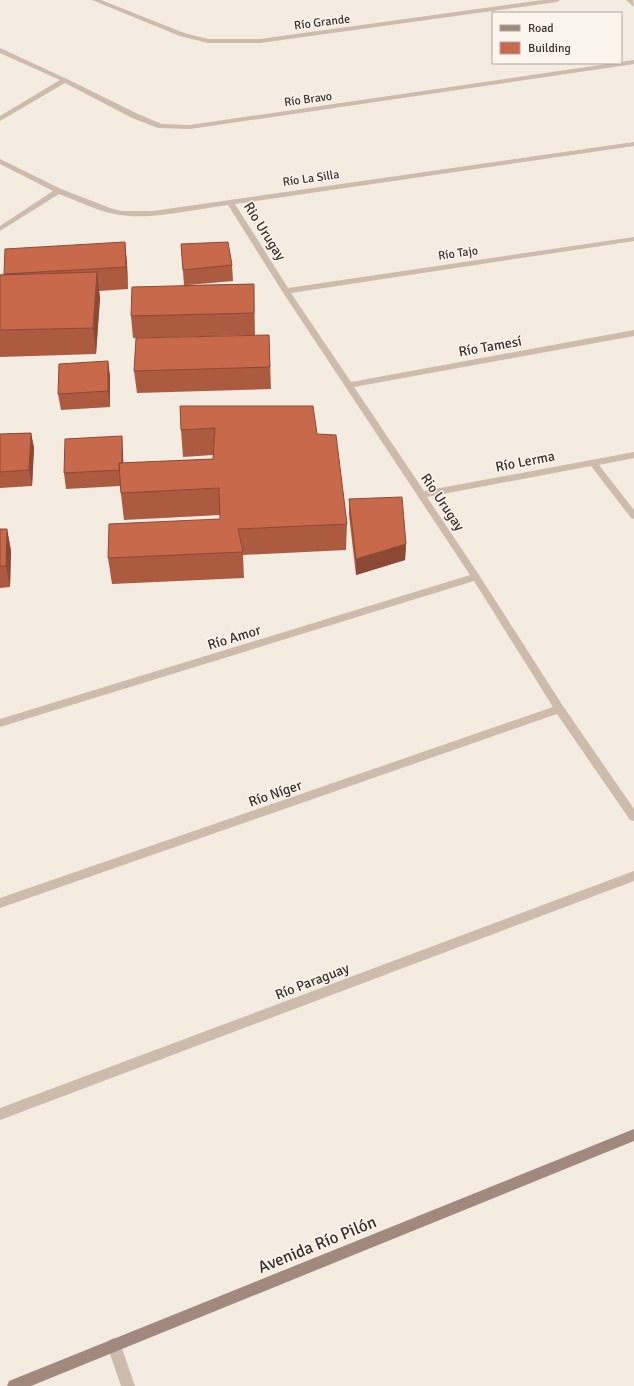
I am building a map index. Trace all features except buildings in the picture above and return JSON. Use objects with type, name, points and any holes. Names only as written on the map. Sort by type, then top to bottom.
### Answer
[{"type":"main road","name":"Avenida Río Pilón","points":[[14,1386],[634,1135]]},
{"type":"street","name":"Río Grande","points":[[95,0],[182,35],[215,41],[260,41],[557,0]]},
{"type":"street","points":[[630,0],[634,6]]},
{"type":"street","name":"Río Bravo","points":[[0,50],[65,80],[110,105],[161,126],[190,127],[620,64]]},
{"type":"street","name":"Río Bravo","points":[[622,64],[634,62]]},
{"type":"street","points":[[0,119],[65,80]]},
{"type":"street","name":"Río La Silla","points":[[0,161],[58,191],[108,210],[121,213],[153,213],[634,144]]},
{"type":"street","points":[[0,230],[58,191]]},
{"type":"street","name":"Rio Urugay","points":[[230,202],[286,291],[350,385],[476,577],[559,708],[634,817]]},
{"type":"street","name":"Río Tajo","points":[[286,291],[634,239]]},
{"type":"street","name":"Río Tamesí","points":[[350,385],[634,333]]},
{"type":"street","name":"Río Lerma","points":[[421,495],[634,455]]},
{"type":"street","points":[[593,463],[634,516]]},
{"type":"street","name":"Río Amor","points":[[0,723],[476,577]]},
{"type":"street","name":"Río Níger","points":[[0,903],[559,708]]},
{"type":"street","name":"Río Paraguay","points":[[0,1114],[634,876]]},
{"type":"street","points":[[114,1345],[128,1386]]}]
